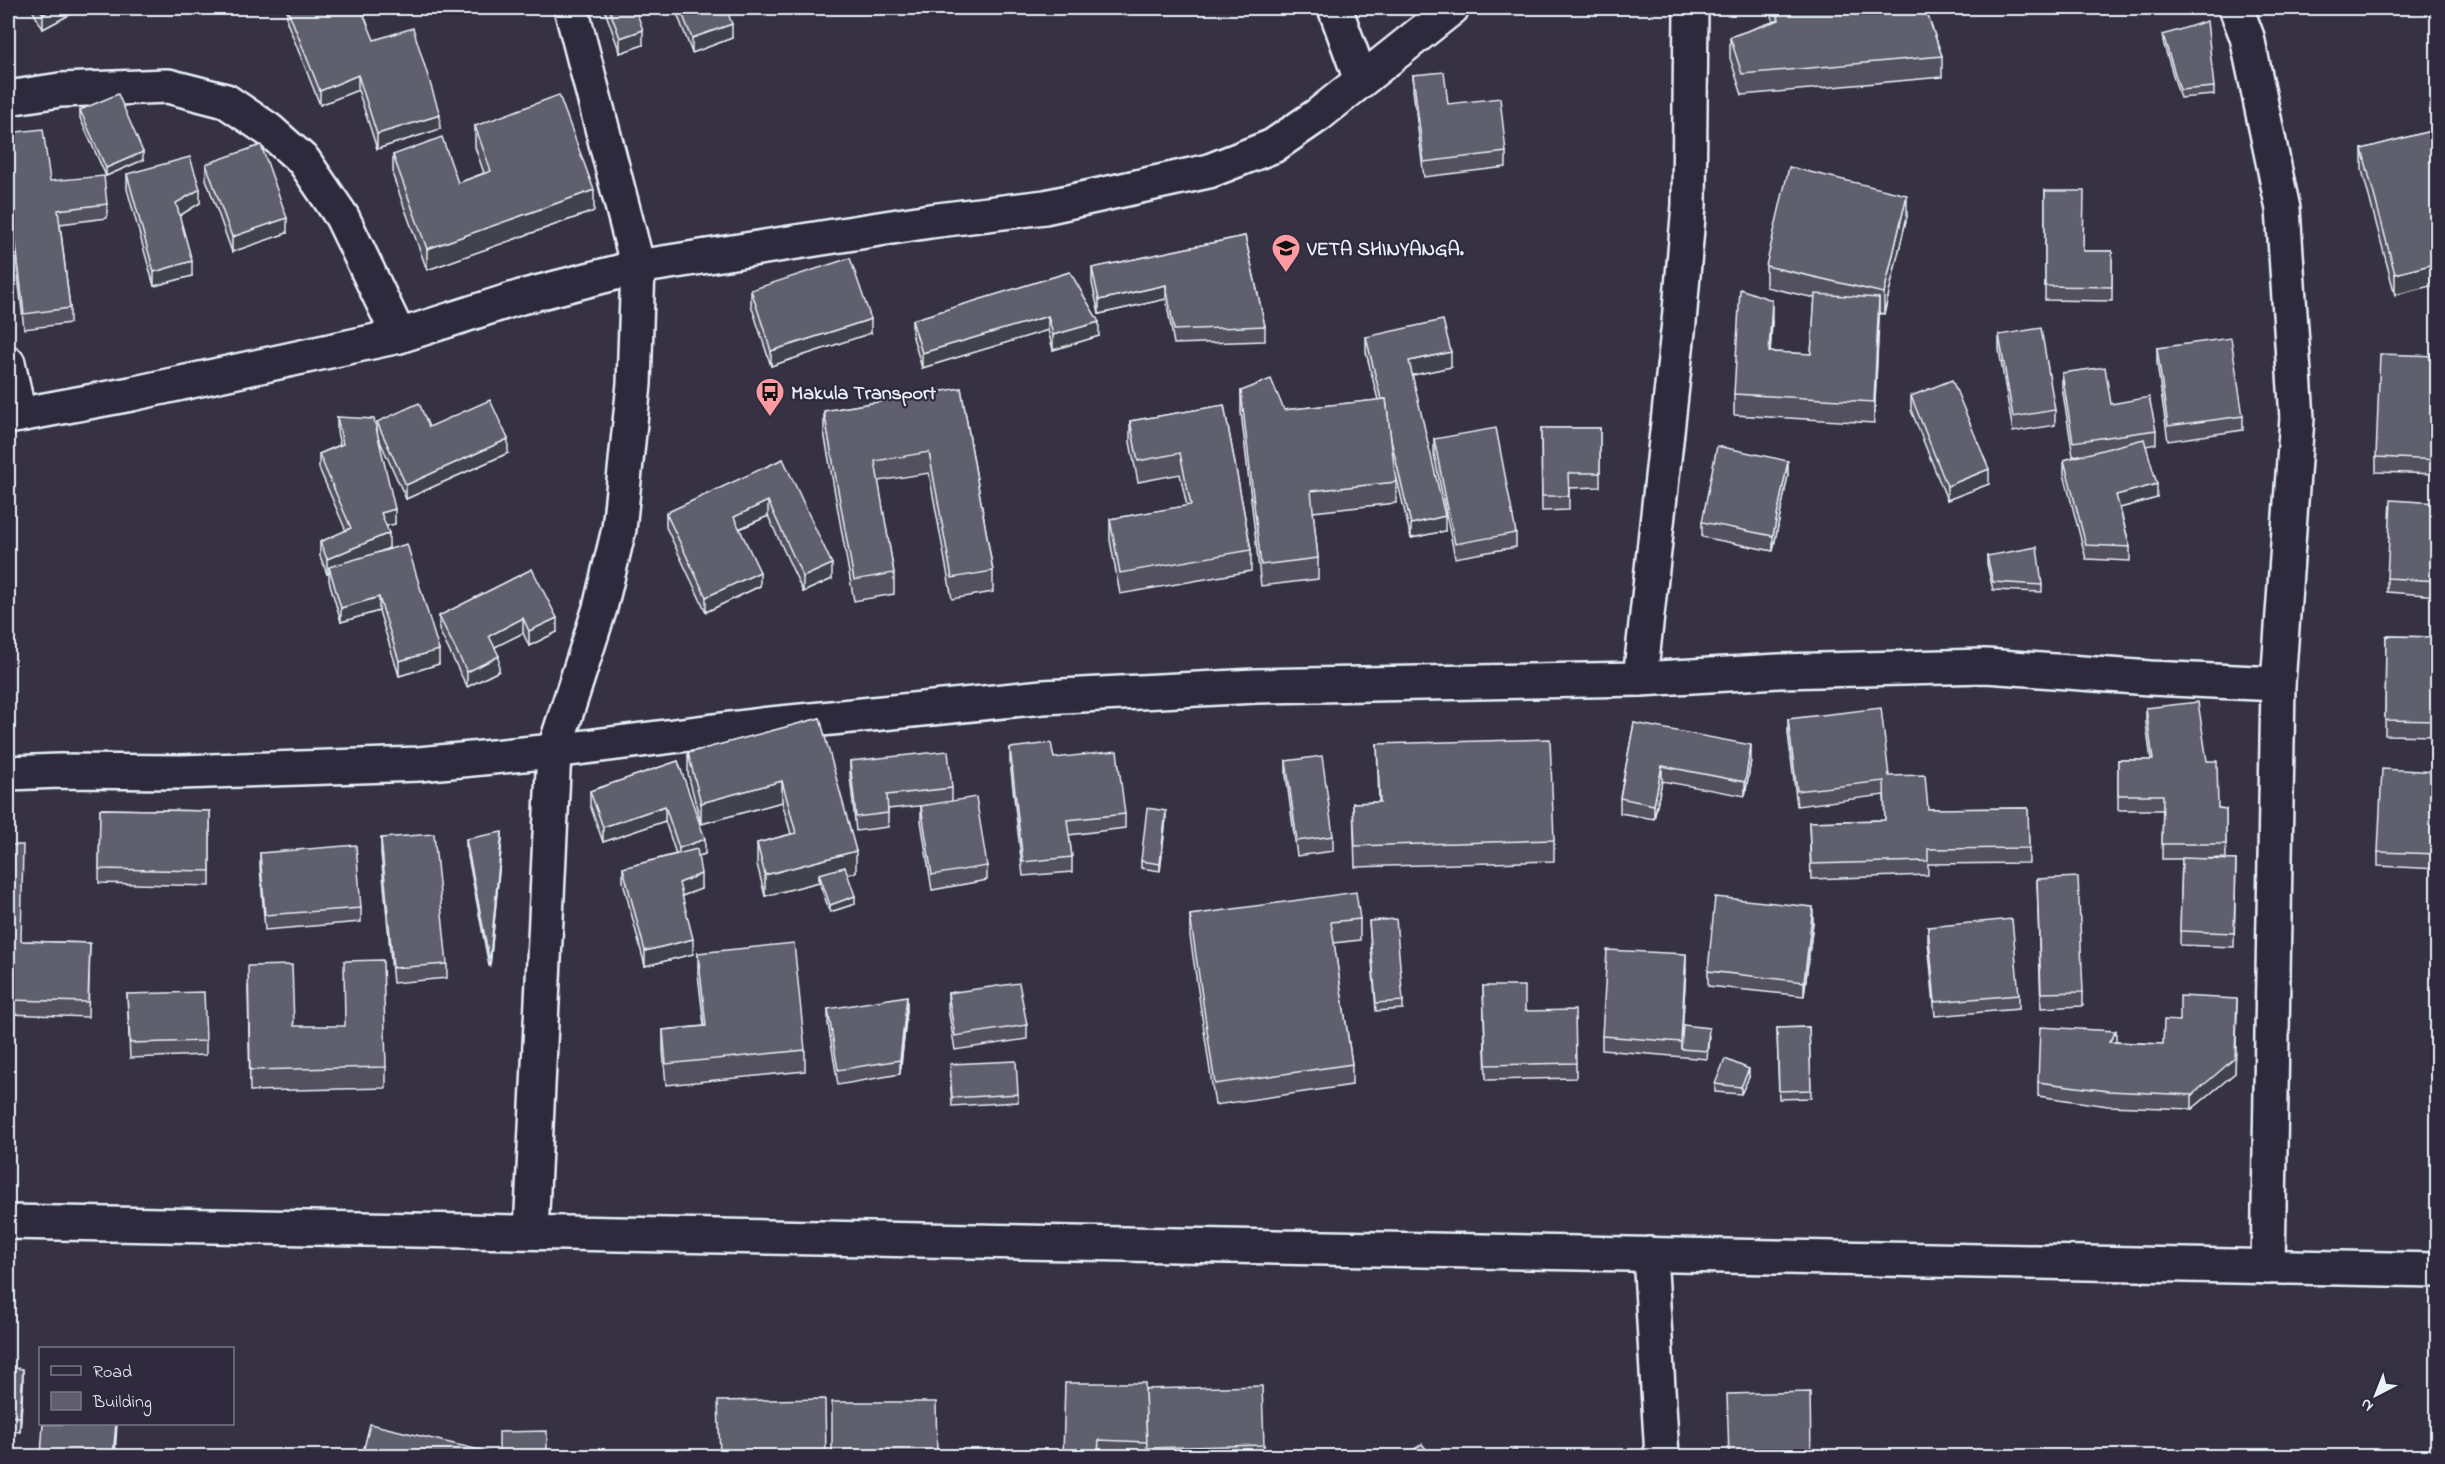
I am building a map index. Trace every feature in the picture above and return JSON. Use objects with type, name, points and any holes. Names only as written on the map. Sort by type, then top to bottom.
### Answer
[{"type":"main road","points":[[531,1232],[554,751],[600,608],[619,529],[634,384],[638,267],[571,8]]},
{"type":"main road","points":[[1335,8],[1361,80]]},
{"type":"main road","points":[[8,363],[13,416],[131,394],[399,336],[521,297],[638,267],[930,221],[1045,207],[1209,171],[1273,146],[1318,116],[1452,8]]},
{"type":"main road","points":[[1640,679],[1679,322],[1689,205],[1691,8]]},
{"type":"main road","points":[[2236,8],[2247,37],[2283,209],[2297,418],[2278,684],[2268,1267]]},
{"type":"main road","points":[[8,98],[60,90],[168,86],[226,101],[269,130],[304,161],[342,217],[399,336]]},
{"type":"main road","points":[[8,773],[309,770],[418,764],[554,751],[761,725],[1043,697],[1256,686],[1640,679],[1779,671],[1986,666],[2150,678],[2278,684]]},
{"type":"main road","points":[[8,1222],[2438,1270]]},
{"type":"main road","points":[[1650,1254],[1662,1456]]},
{"type":"building","points":[[39,8],[55,8],[43,14]]},
{"type":"building","points":[[287,8],[361,8],[374,40],[413,28],[440,115],[377,134],[358,75],[320,91]]},
{"type":"building","points":[[609,8],[635,8],[643,30],[620,38]]},
{"type":"building","points":[[680,8],[726,8],[732,24],[692,38]]},
{"type":"building","points":[[1775,8],[1925,8],[1942,56],[1742,74],[1730,37],[1779,20]]},
{"type":"building","points":[[2207,21],[2214,87],[2180,90],[2163,35]]},
{"type":"building","points":[[1444,72],[1448,104],[1500,98],[1506,152],[1424,162],[1413,75]]},
{"type":"building","points":[[118,94],[143,152],[106,168],[80,110]]},
{"type":"building","points":[[559,95],[594,190],[427,249],[393,155],[442,137],[458,183],[491,171],[475,126]]},
{"type":"building","points":[[43,129],[50,181],[104,176],[107,204],[58,210],[70,308],[24,314],[8,174],[8,133]]},
{"type":"building","points":[[2438,129],[2438,263],[2395,274],[2362,149]]},
{"type":"building","points":[[261,145],[287,218],[232,237],[206,164]]},
{"type":"building","points":[[190,157],[200,189],[176,203],[192,261],[154,272],[127,174]]},
{"type":"building","points":[[1789,167],[1907,195],[1884,293],[1766,266]]},
{"type":"building","points":[[2045,191],[2084,191],[2083,251],[2112,251],[2112,287],[2045,286]]},
{"type":"building","points":[[1245,236],[1265,326],[1174,330],[1166,285],[1099,300],[1092,268]]},
{"type":"building","points":[[850,258],[871,319],[771,351],[751,290]]},
{"type":"building","points":[[1070,272],[1099,322],[1053,335],[1048,316],[922,353],[912,320]]},
{"type":"building","points":[[1740,289],[1772,300],[1769,352],[1811,354],[1815,294],[1879,298],[1874,402],[1734,394]]},
{"type":"building","points":[[1443,320],[1451,352],[1409,361],[1445,516],[1411,524],[1391,440],[1386,399],[1381,399],[1366,337]]},
{"type":"building","points":[[2041,328],[2055,410],[2013,417],[1999,335]]},
{"type":"building","points":[[2231,338],[2243,416],[2168,426],[2157,348]]},
{"type":"building","points":[[2380,354],[2438,356],[2438,460],[2376,457]]},
{"type":"building","points":[[2105,367],[2111,404],[2149,397],[2156,430],[2073,442],[2062,373]]},
{"type":"building","points":[[1271,379],[1284,410],[1386,399],[1396,482],[1311,491],[1318,558],[1261,565],[1241,391]]},
{"type":"building","points":[[1952,380],[1989,469],[1947,486],[1911,396]]},
{"type":"building","points":[[961,388],[993,571],[952,578],[929,452],[875,461],[894,573],[854,580],[824,411]]},
{"type":"building","points":[[490,400],[508,439],[406,485],[377,422],[419,403],[429,427]]},
{"type":"building","points":[[1224,405],[1251,550],[1120,573],[1110,519],[1191,505],[1180,453],[1138,461],[1130,421]]},
{"type":"building","points":[[337,417],[374,419],[395,509],[381,513],[389,533],[327,559],[320,542],[351,528],[319,454],[343,444]]},
{"type":"building","points":[[1496,428],[1516,533],[1455,544],[1434,439]]},
{"type":"building","points":[[1541,428],[1600,428],[1600,473],[1568,473],[1569,496],[1542,496]]},
{"type":"building","points":[[2144,439],[2157,484],[2116,495],[2130,547],[2086,545],[2064,460]]},
{"type":"building","points":[[1717,446],[1788,461],[1773,536],[1702,522]]},
{"type":"building","points":[[783,459],[832,564],[803,577],[768,501],[734,517],[760,572],[706,597],[666,513]]},
{"type":"building","points":[[2391,500],[2438,503],[2438,581],[2387,578]]},
{"type":"building","points":[[407,544],[439,650],[399,661],[379,597],[341,608],[329,567]]},
{"type":"building","points":[[2037,547],[2042,585],[1993,582],[1987,556]]},
{"type":"building","points":[[532,569],[557,618],[529,631],[523,618],[489,636],[499,656],[467,672],[439,616]]},
{"type":"building","points":[[2386,636],[2438,637],[2438,721],[2385,720]]},
{"type":"building","points":[[2198,702],[2207,761],[2217,761],[2218,808],[2226,809],[2226,844],[2162,844],[2163,795],[2118,795],[2118,760],[2153,760],[2146,708]]},
{"type":"building","points":[[1881,708],[1889,776],[1925,775],[1928,809],[2028,808],[2029,848],[1928,849],[1928,861],[1811,864],[1809,822],[1885,820],[1884,781],[1797,791],[1788,719]]},
{"type":"building","points":[[820,718],[856,851],[765,875],[757,843],[796,833],[782,781],[701,803],[688,753]]},
{"type":"building","points":[[1634,723],[1751,745],[1745,782],[1662,766],[1654,805],[1620,798]]},
{"type":"building","points":[[1550,739],[1554,840],[1355,846],[1353,803],[1380,802],[1377,744]]},
{"type":"building","points":[[1051,743],[1054,758],[1117,751],[1125,814],[1067,820],[1072,857],[1023,862],[1010,748]]},
{"type":"building","points":[[948,751],[952,788],[887,795],[888,813],[856,817],[850,761]]},
{"type":"building","points":[[1322,756],[1333,836],[1297,841],[1286,761]]},
{"type":"building","points":[[678,761],[705,839],[679,848],[665,806],[603,827],[590,791]]},
{"type":"building","points":[[2382,769],[2438,772],[2438,854],[2378,852]]},
{"type":"building","points":[[976,797],[987,866],[932,875],[921,806]]},
{"type":"building","points":[[1147,808],[1166,811],[1160,864],[1141,861]]},
{"type":"building","points":[[100,809],[210,811],[210,871],[99,869]]},
{"type":"building","points":[[502,832],[490,958],[489,958],[466,839]]},
{"type":"building","points":[[434,834],[447,964],[393,968],[381,838]]},
{"type":"building","points":[[8,845],[23,845],[21,941],[90,943],[88,1002],[8,1000]]},
{"type":"building","points":[[356,845],[361,908],[265,915],[260,853]]},
{"type":"building","points":[[697,849],[701,874],[679,883],[693,939],[645,951],[623,868]]},
{"type":"building","points":[[2182,858],[2236,860],[2234,933],[2180,931]]},
{"type":"building","points":[[845,867],[855,896],[830,905],[819,874]]},
{"type":"building","points":[[2078,877],[2083,992],[2041,993],[2037,879]]},
{"type":"building","points":[[1356,892],[1360,919],[1331,922],[1352,1064],[1215,1084],[1190,915]]},
{"type":"building","points":[[1715,897],[1813,907],[1804,982],[1708,971]]},
{"type":"building","points":[[1396,919],[1403,1001],[1376,1003],[1369,921]]},
{"type":"building","points":[[2012,919],[2019,995],[1935,1002],[1928,927]]},
{"type":"building","points":[[794,943],[805,1050],[666,1064],[663,1030],[706,1026],[698,953]]},
{"type":"building","points":[[1607,950],[1686,954],[1681,1042],[1602,1036]]},
{"type":"building","points":[[383,960],[386,1067],[250,1070],[248,966],[292,965],[294,1026],[345,1026],[344,961]]},
{"type":"building","points":[[1019,983],[1027,1025],[955,1036],[948,993]]},
{"type":"building","points":[[1483,986],[1525,986],[1525,1011],[1575,1010],[1576,1063],[1486,1065]]},
{"type":"building","points":[[204,992],[206,1041],[130,1043],[127,994]]},
{"type":"building","points":[[907,996],[900,1060],[838,1070],[828,1009]]},
{"type":"building","points":[[2180,996],[2237,999],[2235,1058],[2192,1095],[2108,1091],[2038,1082],[2040,1027],[2116,1031],[2109,1042],[2163,1044],[2164,1020],[2180,1021]]},
{"type":"building","points":[[1683,1025],[1709,1028],[1707,1051],[1681,1049]]},
{"type":"building","points":[[1809,1027],[1811,1090],[1779,1091],[1777,1028]]},
{"type":"building","points":[[1725,1059],[1749,1069],[1741,1087],[1715,1084]]},
{"type":"building","points":[[1016,1061],[1018,1094],[952,1098],[950,1064]]},
{"type":"building","points":[[8,1367],[23,1369],[20,1417],[8,1416]]},
{"type":"building","points":[[1065,1383],[1145,1383],[1147,1442],[1099,1440],[1098,1456],[1063,1456]]},
{"type":"building","points":[[1262,1386],[1264,1445],[1147,1448],[1145,1389]]},
{"type":"building","points":[[1810,1392],[1811,1456],[1729,1456],[1727,1394]]},
{"type":"building","points":[[825,1399],[826,1456],[720,1456],[718,1401]]},
{"type":"building","points":[[832,1402],[936,1402],[937,1456],[832,1456]]},
{"type":"building","points":[[370,1424],[488,1452],[487,1456],[362,1456]]},
{"type":"building","points":[[43,1425],[116,1425],[113,1456],[41,1456]]},
{"type":"building","points":[[547,1431],[547,1456],[499,1456],[499,1432]]},
{"type":"building","points":[[1422,1444],[1432,1456],[1404,1456]]},
{"type":"building","points":[[1515,1449],[1520,1456],[1505,1456]]},
{"type":"place","name":"VETA SHINYANGA.","points":[[1286,274]]},
{"type":"place","name":"Makula Transport","points":[[770,418]]}]
